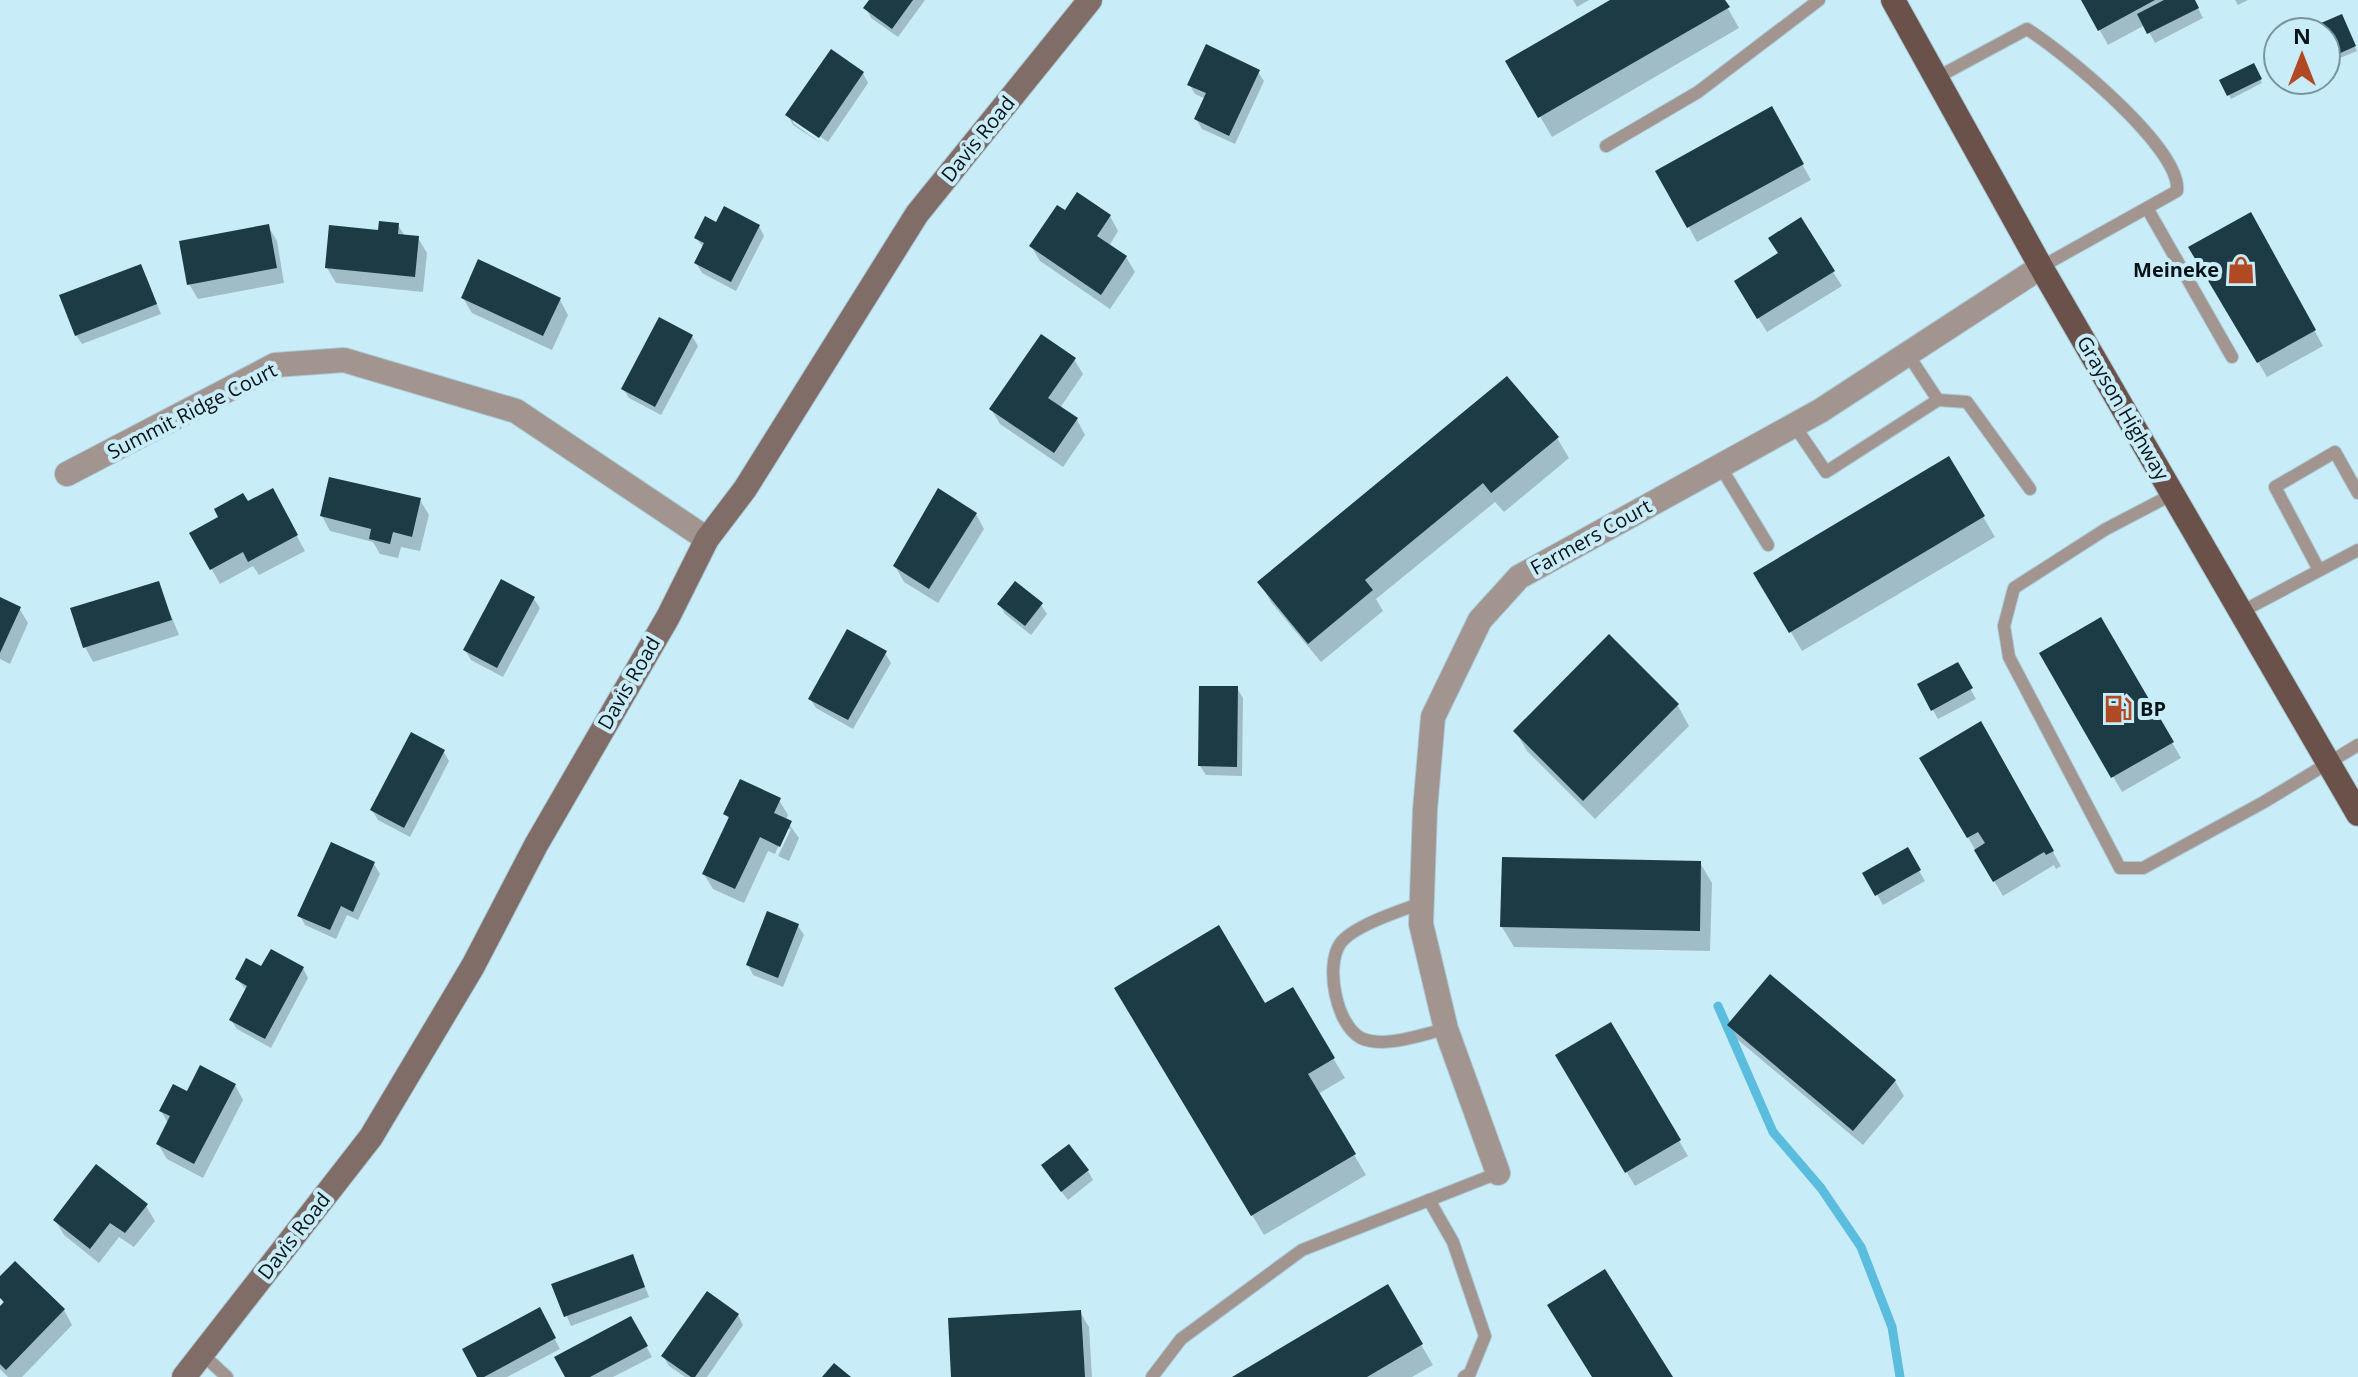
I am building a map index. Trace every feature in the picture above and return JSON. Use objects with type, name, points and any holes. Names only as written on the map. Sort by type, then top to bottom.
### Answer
[{"type":"main road","name":"Grayson Highway","points":[[1893,0],[2041,267],[2358,814]]},
{"type":"street","name":"Davis Road","points":[[184,1377],[371,1137],[473,966],[536,845],[668,617],[707,539],[745,489],[917,214],[1090,0]]},
{"type":"street","name":"Farmers Court","points":[[1498,1173],[1478,1125],[1446,1029],[1421,924],[1433,717],[1480,620],[1519,577],[1794,425],[1909,356],[2041,267]]},
{"type":"street","name":"Summit Ridge Court","points":[[67,474],[275,365],[344,360],[516,411],[707,539]]},
{"type":"lane","points":[[1606,146],[1698,92],[1819,0]]},
{"type":"lane","points":[[1936,78],[2027,29],[2138,120],[2174,171],[2177,191],[2041,267]]},
{"type":"lane","points":[[2147,208],[2232,357]]},
{"type":"lane","points":[[1909,356],[1938,400]]},
{"type":"lane","points":[[1794,425],[1826,472],[1938,400],[1967,402],[2030,489]]},
{"type":"lane","points":[[2319,570],[2275,487],[2335,452],[2358,493]]},
{"type":"lane","points":[[1720,466],[1768,545]]},
{"type":"lane","points":[[2173,494],[2106,529],[2014,588],[2004,626],[2009,657],[2120,868],[2143,868],[2358,745]]},
{"type":"lane","points":[[2241,612],[2358,550]]},
{"type":"lane","points":[[1422,903],[1382,918],[1342,941],[1331,964],[1334,989],[1347,1023],[1361,1038],[1389,1042],[1446,1029]]},
{"type":"lane","points":[[1152,1377],[1181,1339],[1302,1250],[1498,1173]]},
{"type":"lane","points":[[1429,1200],[1453,1242],[1485,1336],[1470,1373],[1464,1377]]},
{"type":"lane","points":[[202,1354],[227,1377]]},
{"type":"building","points":[[869,0],[913,0],[892,29],[863,8]]},
{"type":"building","points":[[1610,0],[1725,0],[1730,7],[1538,118],[1505,61]]},
{"type":"building","points":[[2081,0],[2155,0],[2098,31]]},
{"type":"building","points":[[2164,0],[2195,0],[2199,8],[2147,34],[2137,14]]},
{"type":"building","points":[[2342,14],[2356,46],[2342,52],[2342,16],[2337,16]]},
{"type":"building","points":[[1206,44],[1260,70],[1229,136],[1194,119],[1206,93],[1187,85]]},
{"type":"building","points":[[831,49],[864,72],[819,138],[785,115]]},
{"type":"building","points":[[2254,63],[2262,79],[2227,96],[2219,80]]},
{"type":"building","points":[[1772,106],[1804,164],[1687,228],[1655,171]]},
{"type":"building","points":[[1077,192],[1111,215],[1097,236],[1127,256],[1101,295],[1029,246],[1057,205],[1065,210]]},
{"type":"building","points":[[724,206],[760,225],[731,282],[694,263],[704,243],[694,238],[705,216],[716,222]]},
{"type":"building","name":"Meineke","points":[[2251,212],[2316,330],[2257,363],[2188,247]]},
{"type":"building","points":[[1801,217],[1835,271],[1757,319],[1734,281],[1778,253],[1768,238]]},
{"type":"building","points":[[379,221],[399,223],[398,234],[419,236],[415,277],[325,268],[329,225],[378,230]]},
{"type":"building","points":[[269,224],[277,268],[187,285],[179,241]]},
{"type":"building","points":[[478,259],[561,298],[543,336],[461,298]]},
{"type":"building","points":[[141,264],[157,304],[75,336],[59,295]]},
{"type":"building","points":[[659,317],[693,335],[655,407],[621,389]]},
{"type":"building","points":[[1041,334],[1076,358],[1048,398],[1078,418],[1054,453],[989,409]]},
{"type":"building","points":[[1507,376],[1559,437],[1491,493],[1483,483],[1365,580],[1373,590],[1308,644],[1257,582]]},
{"type":"building","points":[[1949,456],[1985,516],[1789,633],[1753,573]]},
{"type":"building","points":[[329,477],[421,498],[412,537],[393,532],[390,544],[369,539],[371,529],[320,516]]},
{"type":"building","points":[[273,488],[298,535],[248,562],[243,552],[210,570],[189,533],[218,517],[214,509],[243,493],[248,501]]},
{"type":"building","points":[[938,488],[977,513],[929,589],[893,566]]},
{"type":"building","points":[[501,579],[535,597],[497,668],[463,650]]},
{"type":"building","points":[[159,581],[172,620],[83,648],[70,608]]},
{"type":"building","points":[[1015,581],[1043,603],[1025,626],[997,604]]},
{"type":"building","points":[[0,597],[21,607],[0,653]]},
{"type":"building","points":[[2101,617],[2174,742],[2111,778],[2039,653]]},
{"type":"building","points":[[847,629],[887,651],[848,720],[808,699]]},
{"type":"building","points":[[1609,634],[1679,704],[1583,801],[1513,731]]},
{"type":"building","points":[[1958,662],[1973,688],[1931,711],[1917,684]]},
{"type":"building","points":[[1199,686],[1238,686],[1237,767],[1198,766]]},
{"type":"building","points":[[1981,721],[2054,851],[2046,855],[2044,852],[1993,882],[1974,850],[1985,843],[1978,832],[1967,838],[1919,758]]},
{"type":"building","points":[[411,732],[445,750],[404,828],[370,810]]},
{"type":"building","points":[[740,779],[781,798],[774,813],[792,821],[780,847],[760,837],[735,889],[702,874],[729,817],[723,814]]},
{"type":"building","points":[[331,842],[375,862],[353,912],[341,906],[330,930],[297,916]]},
{"type":"building","points":[[1908,847],[1921,870],[1875,896],[1862,873]]},
{"type":"building","points":[[1502,857],[1701,861],[1700,931],[1500,927]]},
{"type":"building","points":[[767,911],[799,924],[778,978],[746,965]]},
{"type":"building","points":[[1219,925],[1265,1003],[1293,987],[1335,1058],[1308,1074],[1356,1154],[1251,1216],[1114,988]]},
{"type":"building","points":[[271,949],[304,967],[265,1039],[229,1020],[247,986],[235,979],[246,958],[261,966]]},
{"type":"building","points":[[1770,974],[1896,1080],[1853,1131],[1727,1025]]},
{"type":"building","points":[[1611,1022],[1681,1140],[1625,1173],[1555,1055]]},
{"type":"building","points":[[200,1065],[236,1084],[194,1164],[156,1144],[170,1116],[159,1111],[173,1084],[187,1091]]},
{"type":"building","points":[[1069,1144],[1089,1170],[1061,1192],[1041,1165]]},
{"type":"building","points":[[96,1164],[148,1204],[125,1233],[110,1223],[90,1249],[53,1220]]},
{"type":"building","points":[[633,1254],[645,1287],[564,1317],[551,1284]]},
{"type":"building","points":[[15,1261],[65,1309],[6,1370],[0,1364],[0,1306],[4,1302],[0,1298],[0,1276]]},
{"type":"building","points":[[1605,1269],[1673,1377],[1592,1377],[1547,1305]]},
{"type":"building","points":[[1388,1284],[1423,1344],[1367,1377],[1232,1377]]},
{"type":"building","points":[[707,1291],[739,1314],[695,1377],[691,1377],[661,1356]]},
{"type":"building","points":[[540,1307],[556,1338],[484,1377],[477,1377],[462,1349]]},
{"type":"building","points":[[1081,1310],[1085,1377],[951,1377],[948,1318]]},
{"type":"building","points":[[631,1316],[648,1346],[590,1377],[565,1377],[554,1357]]},
{"type":"building","points":[[834,1363],[851,1377],[822,1377]]},
{"type":"waterway","points":[[1718,1006],[1773,1132],[1821,1188],[1861,1247],[1892,1327],[1900,1377]]},
{"type":"place","name":"Meineke","points":[[2241,270]]},
{"type":"place","name":"BP","points":[[2118,709]]}]
